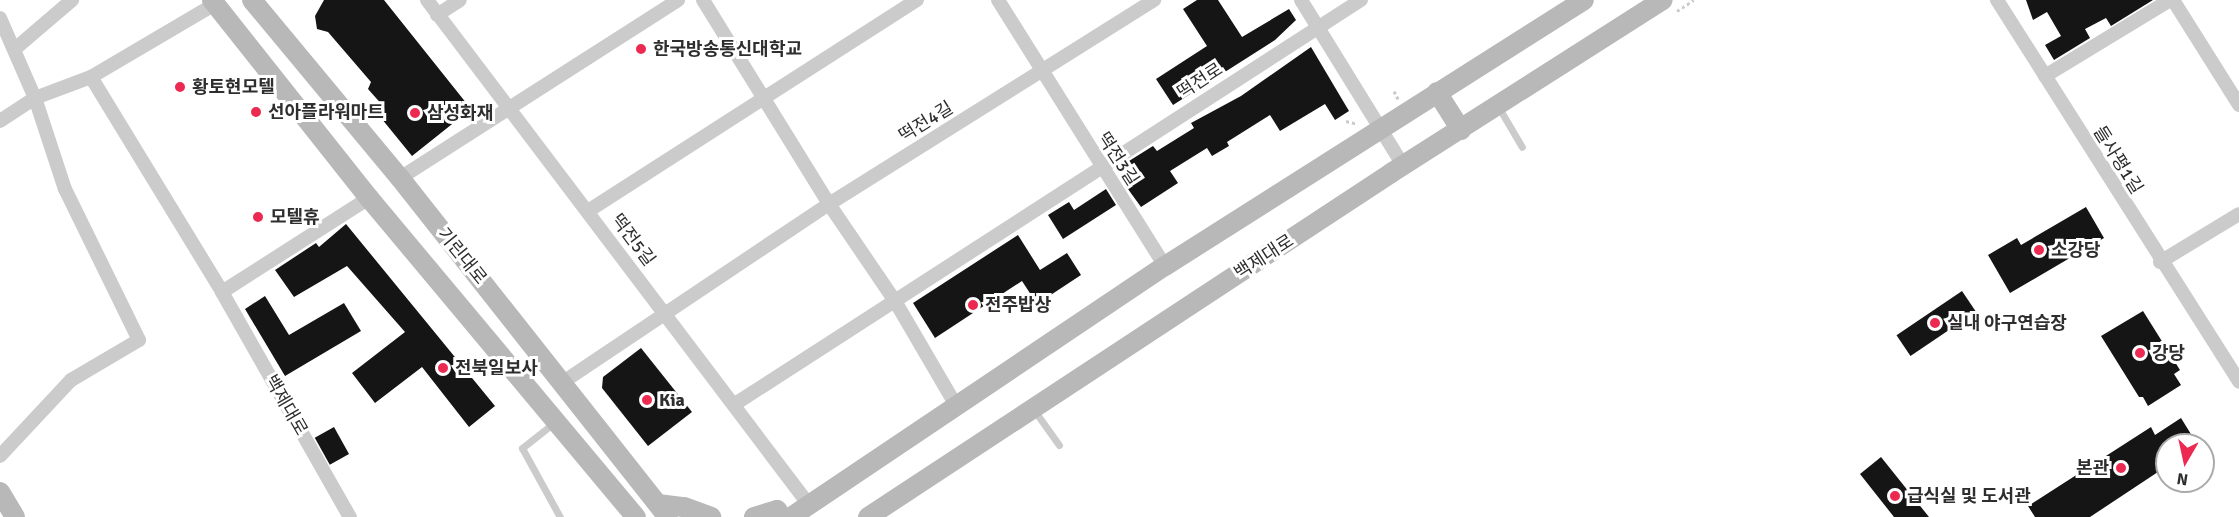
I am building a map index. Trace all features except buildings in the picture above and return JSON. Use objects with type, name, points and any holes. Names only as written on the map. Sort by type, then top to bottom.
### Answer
[{"type":"street","points":[[16,48],[72,0]]},
{"type":"street","points":[[0,120],[35,98],[91,77],[215,1],[250,0]]},
{"type":"street","name":"기린대로","points":[[250,0],[400,178],[663,511]]},
{"type":"street","name":"떡전5길","points":[[427,0],[506,107],[735,404],[809,505]]},
{"type":"street","points":[[437,15],[460,0]]},
{"type":"street","points":[[400,178],[506,107],[678,0]]},
{"type":"street","points":[[703,0],[829,204],[895,301],[957,406]]},
{"type":"street","points":[[588,211],[917,0]]},
{"type":"street","name":"떡전3길","points":[[998,0],[1166,266]]},
{"type":"street","points":[[1042,72],[1154,0]]},
{"type":"street","points":[[1301,0],[1403,165]]},
{"type":"street","name":"떡전로","points":[[1101,166],[1361,0]]},
{"type":"street","points":[[791,517],[1166,266],[1584,0]]},
{"type":"street","name":"백제대로","points":[[868,517],[1403,165],[1498,107],[1663,0]]},
{"type":"street","name":"들사평1길","points":[[1997,0],[2160,262],[2239,382]]},
{"type":"street","points":[[2045,76],[2171,0],[2239,105]]},
{"type":"street","name":"기린대로","points":[[215,1],[369,198],[556,422],[619,509],[636,517]]},
{"type":"street","points":[[0,18],[16,48],[65,189],[139,340],[71,380],[0,456]]},
{"type":"street","name":"떡전4길","points":[[563,382],[829,204],[1042,72]]},
{"type":"street","points":[[91,77],[222,292],[369,198]]},
{"type":"street","points":[[1437,92],[1461,130]]},
{"type":"street","points":[[735,404],[1101,166]]},
{"type":"street","points":[[2160,262],[2239,214]]},
{"type":"street","name":"백제대로","points":[[222,292],[350,517]]},
{"type":"street","points":[[0,492],[15,517]]},
{"type":"street","points":[[663,511],[684,507],[711,517]]},
{"type":"street","points":[[754,517],[777,510],[782,517]]},
{"type":"lane","points":[[1498,107],[1522,147]]},
{"type":"lane","points":[[1033,409],[1059,445]]},
{"type":"lane","points":[[556,422],[522,448],[560,517]]},
{"type":"place","name":"한국방송통신대학교","points":[[641,49]]},
{"type":"place","name":"황토현모텔","points":[[180,87]]},
{"type":"place","name":"선아플라워마트","points":[[256,112]]},
{"type":"place","name":"삼성화재","points":[[415,113]]},
{"type":"place","name":"모텔휴","points":[[258,217]]},
{"type":"place","name":"소강당","points":[[2039,250]]},
{"type":"place","name":"전주밥상","points":[[973,305]]},
{"type":"place","name":"실내 야구연습장","points":[[1935,323]]},
{"type":"place","name":"강당","points":[[2140,353]]},
{"type":"place","name":"전북일보사","points":[[443,368]]},
{"type":"place","name":"Kia","points":[[647,400]]},
{"type":"place","name":"본관","points":[[2121,468]]},
{"type":"place","name":"급식실 및 도서관","points":[[1895,496]]}]
